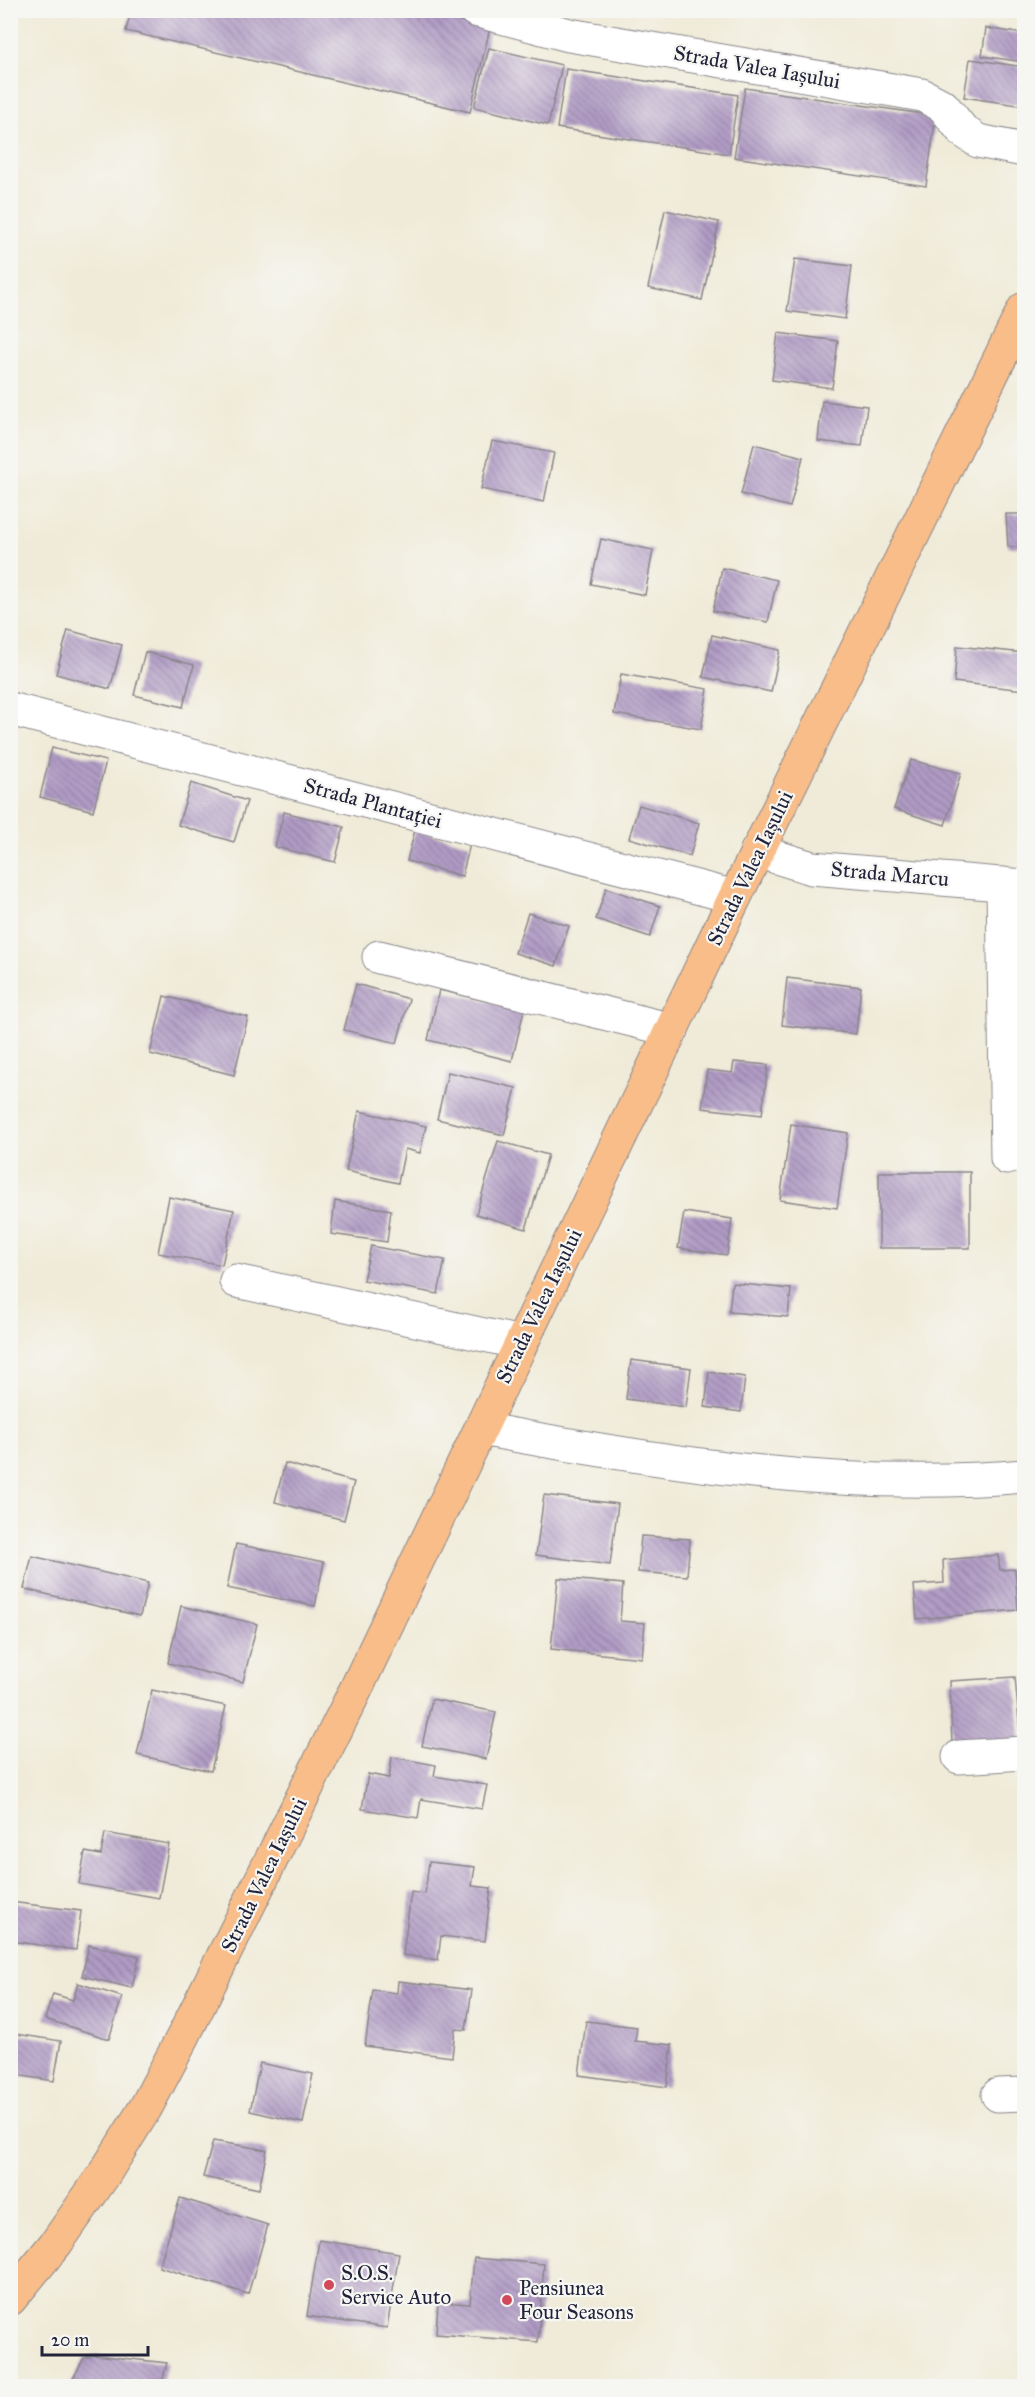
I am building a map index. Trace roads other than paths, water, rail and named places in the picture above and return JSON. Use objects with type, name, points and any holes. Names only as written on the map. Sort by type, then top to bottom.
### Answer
[{"type":"main road","name":"Strada Valea Iașului","points":[[10,2299],[57,2242],[103,2176],[152,2096],[267,1870],[757,851],[1024,309]]},
{"type":"street","name":"Strada Valea Iașului","points":[[475,10],[569,35],[922,95],[943,106],[963,131],[978,141],[1024,150]]},
{"type":"street","name":"Strada Plantației","points":[[10,709],[735,897]]},
{"type":"street","name":"Strada Marcu","points":[[757,851],[812,868],[1014,885]]},
{"type":"street","points":[[1007,1158],[1014,885]]},
{"type":"street","points":[[379,957],[672,1030]]},
{"type":"street","points":[[236,1281],[521,1343]]},
{"type":"street","points":[[481,1429],[686,1464],[768,1472],[883,1480],[1024,1476]]},
{"type":"street","points":[[959,1757],[1024,1753]]},
{"type":"place","name":"S.O.S. Service Auto","points":[[329,2285]]},
{"type":"place","name":"Pensiunea Four Seasons","points":[[507,2300]]}]
